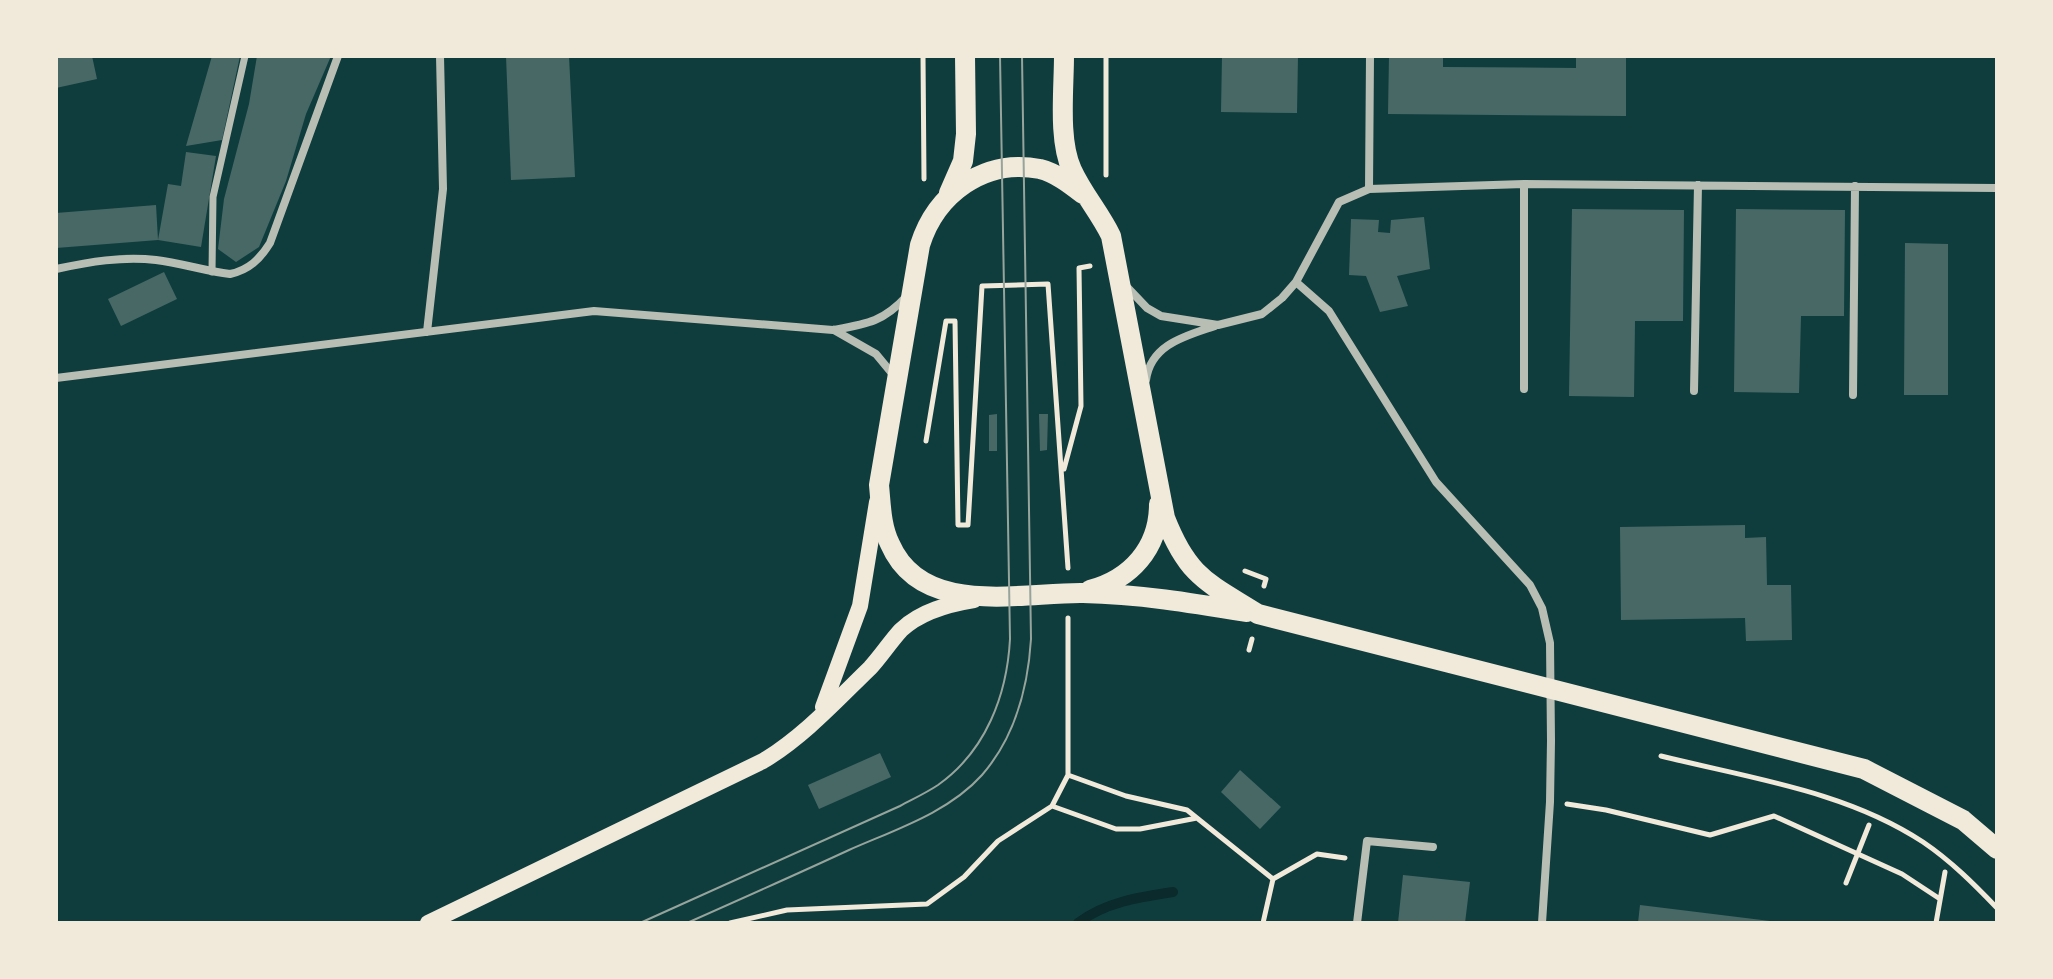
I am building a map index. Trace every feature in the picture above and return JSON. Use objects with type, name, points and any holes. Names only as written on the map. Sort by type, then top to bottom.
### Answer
[{"type":"main road","points":[[822,712],[860,606],[912,290],[925,230],[946,198],[963,161],[966,134],[965,56]]},
{"type":"main road","points":[[1064,56],[1067,149],[1071,169],[1101,214],[1111,236],[1165,518],[1178,551],[1199,577],[1258,614]]},
{"type":"main road","points":[[946,198],[968,181],[990,171],[1014,168],[1042,169],[1063,179],[1089,198]]},
{"type":"main road","points":[[879,485],[882,521],[889,544],[913,575],[955,593],[992,597]]},
{"type":"main road","points":[[1072,593],[1109,585],[1146,553],[1156,524],[1158,488]]},
{"type":"main road","points":[[428,923],[763,761],[785,747],[872,666],[902,630],[916,619],[953,603],[992,597],[1072,593],[1189,602],[1258,614],[1864,769],[1963,820],[1997,849]]},
{"type":"street","points":[[212,272],[213,197],[245,56]]},
{"type":"street","points":[[56,269],[127,258],[156,260],[212,272],[230,274],[242,271],[263,255],[270,243],[338,56]]},
{"type":"street","points":[[427,332],[443,189],[440,56]]},
{"type":"street","points":[[1369,189],[1370,56]]},
{"type":"street","points":[[1524,184],[1524,389]]},
{"type":"street","points":[[1142,401],[1147,371],[1159,352],[1173,340],[1262,314],[1296,282],[1339,202],[1369,189],[1524,184],[1997,188]]},
{"type":"street","points":[[1694,391],[1698,185]]},
{"type":"street","points":[[1853,395],[1855,186]]},
{"type":"street","points":[[1118,278],[1147,308],[1161,316],[1218,325]]},
{"type":"street","points":[[1296,282],[1329,311],[1436,482],[1530,585],[1542,608],[1550,643],[1550,802],[1542,923]]},
{"type":"street","points":[[56,378],[594,311],[833,330],[871,324],[892,312],[912,290]]},
{"type":"street","points":[[833,330],[876,354],[897,380]]},
{"type":"street","points":[[1357,923],[1367,841],[1433,847]]},
{"type":"path","points":[[923,56],[924,183]]},
{"type":"path","points":[[1106,56],[1106,182]]},
{"type":"path","points":[[734,922],[787,910],[927,904],[964,877],[998,841],[1052,806],[1068,775],[1072,593],[1048,284],[982,286],[968,525],[958,525],[955,321],[946,321],[926,441]]},
{"type":"path","points":[[1062,474],[1081,406],[1079,302]]},
{"type":"path","points":[[1242,571],[1266,579]]},
{"type":"path","points":[[1661,756],[1834,799],[1882,819],[1924,843],[1966,876],[1997,908]]},
{"type":"path","points":[[1068,775],[1126,796],[1187,810],[1273,879]]},
{"type":"path","points":[[1550,802],[1606,810],[1710,835],[1774,816],[1902,874],[1940,899]]},
{"type":"path","points":[[1052,806],[1116,829],[1140,829],[1197,818]]},
{"type":"path","points":[[1846,883],[1869,825]]},
{"type":"path","points":[[1263,923],[1273,879],[1317,854],[1365,860]]},
{"type":"path","points":[[1936,923],[1945,872]]},
{"type":"building","points":[[56,56],[92,56],[97,79],[56,88]]},
{"type":"building","points":[[212,56],[240,56],[222,140],[186,146]]},
{"type":"building","points":[[257,56],[331,56],[306,114],[286,181],[259,247],[236,262],[218,249],[224,199],[249,104]]},
{"type":"building","points":[[506,56],[569,56],[575,177],[511,180]]},
{"type":"building","points":[[1222,56],[1298,56],[1297,113],[1221,112]]},
{"type":"building","points":[[1389,56],[1443,56],[1443,67],[1576,68],[1576,56],[1626,56],[1626,116],[1388,114]]},
{"type":"building","points":[[186,152],[216,156],[201,247],[158,240],[168,184],[181,186]]},
{"type":"building","points":[[156,205],[158,240],[56,248],[56,213]]},
{"type":"building","points":[[1572,209],[1684,210],[1683,321],[1635,321],[1634,397],[1569,396]]},
{"type":"building","points":[[1736,209],[1845,210],[1844,316],[1801,316],[1799,393],[1734,392]]},
{"type":"building","points":[[1424,217],[1430,269],[1397,276],[1408,306],[1380,312],[1366,276],[1349,275],[1351,219],[1379,220],[1378,232],[1390,233],[1391,220]]},
{"type":"building","points":[[1905,243],[1948,244],[1948,395],[1904,395]]},
{"type":"building","points":[[164,272],[177,299],[121,326],[108,299]]},
{"type":"building","points":[[997,414],[997,451],[989,451],[989,415]]},
{"type":"building","points":[[1039,414],[1048,414],[1047,450],[1040,451]]},
{"type":"building","points":[[1745,525],[1745,538],[1766,537],[1767,585],[1791,585],[1792,640],[1746,641],[1745,618],[1621,620],[1620,527]]},
{"type":"building","points":[[880,753],[891,777],[819,809],[808,785]]},
{"type":"building","points":[[1240,770],[1281,807],[1260,829],[1221,792]]},
{"type":"building","points":[[1403,875],[1470,882],[1465,923],[1398,923]]},
{"type":"building","points":[[1640,905],[1770,921],[1770,923],[1638,923]]},
{"type":"waterway","points":[[1078,923],[1111,905],[1173,892]]},
{"type":"tram line","points":[[640,923],[929,791],[969,756],[999,701],[1010,639],[1000,56]]},
{"type":"tram line","points":[[687,923],[902,828],[953,800],[982,775],[993,760],[1018,711],[1027,676],[1031,639],[1022,56]]}]
